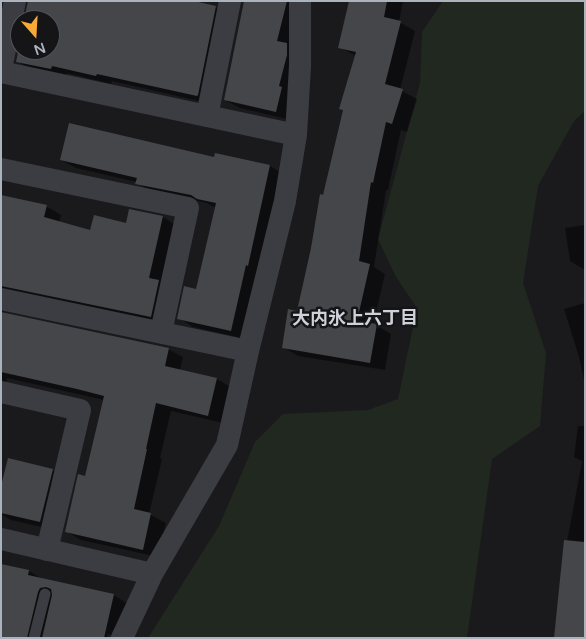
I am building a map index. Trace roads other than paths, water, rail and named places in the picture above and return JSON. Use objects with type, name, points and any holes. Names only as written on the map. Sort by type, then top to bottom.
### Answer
[{"type":"street","points":[[15,1],[1,71],[296,135]]},
{"type":"street","points":[[206,116],[230,1]]},
{"type":"street","points":[[122,638],[152,574],[227,445],[285,202],[296,135],[300,66],[300,1]]},
{"type":"street","points":[[1,169],[188,208],[161,332]]},
{"type":"street","points":[[1,299],[248,351]]},
{"type":"street","points":[[1,392],[80,410],[47,550]]},
{"type":"street","points":[[1,539],[152,574]]},
{"type":"lane","points":[[34,638],[45,594]]},
{"type":"district","name":"大内氷上六丁目","points":[[355,319]]}]
